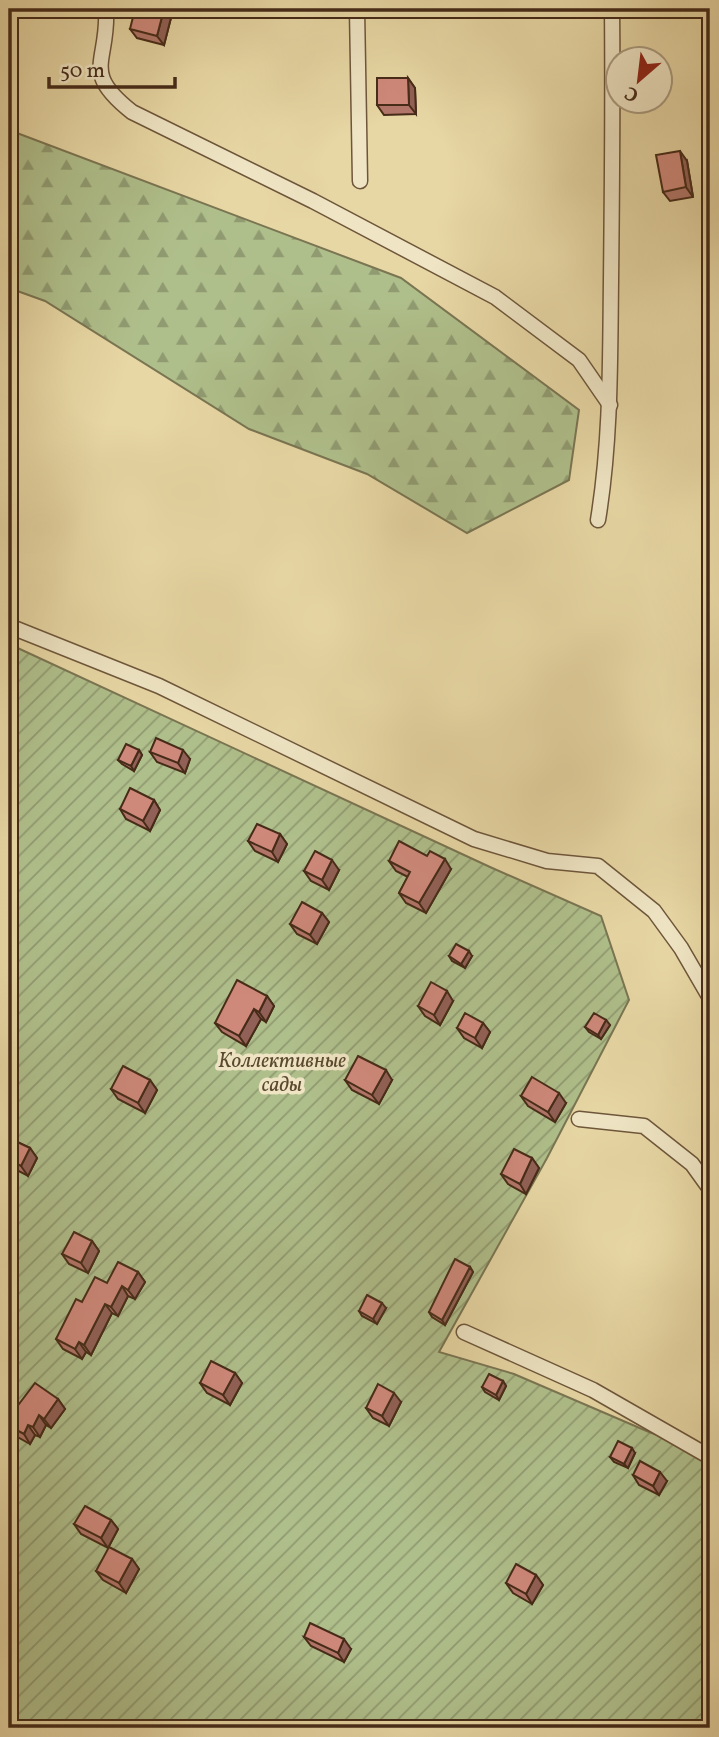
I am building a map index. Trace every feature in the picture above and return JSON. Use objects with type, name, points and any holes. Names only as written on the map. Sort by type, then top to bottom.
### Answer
[{"type":"street","points":[[107,9],[107,26],[99,72],[104,84],[116,99],[132,112],[313,201],[495,297],[579,360],[610,405]]},
{"type":"street","points":[[357,9],[360,181]]},
{"type":"street","points":[[598,520],[606,471],[610,405],[614,131],[612,9]]},
{"type":"street","points":[[9,626],[159,686],[474,839],[547,861],[598,866],[654,911],[681,948],[710,998]]},
{"type":"street","points":[[579,1119],[645,1126],[692,1164],[710,1189]]},
{"type":"street","points":[[464,1332],[593,1390],[710,1457]]},
{"type":"green space","points":[[9,130],[401,278],[579,410],[569,480],[467,533],[367,474],[249,429],[45,301],[9,288]]},
{"type":"green space","name":"Коллективные сады","points":[[9,644],[601,916],[629,1000],[547,1158],[439,1352],[514,1374],[649,1432],[710,1453],[710,1728],[9,1728]]},
{"type":"building","points":[[135,9],[164,9],[157,36],[130,29]]},
{"type":"building","points":[[377,78],[408,78],[409,105],[377,105]]},
{"type":"building","points":[[680,151],[686,187],[663,192],[656,155]]},
{"type":"building","points":[[156,738],[183,750],[178,763],[150,752]]},
{"type":"building","points":[[126,744],[139,750],[131,766],[118,760]]},
{"type":"building","points":[[130,788],[154,800],[143,821],[120,809]]},
{"type":"building","points":[[257,824],[280,834],[272,852],[248,841]]},
{"type":"building","points":[[399,841],[427,856],[430,851],[445,859],[419,903],[399,893],[410,872],[389,861]]},
{"type":"building","points":[[315,851],[332,860],[322,880],[304,871]]},
{"type":"building","points":[[302,902],[322,913],[310,935],[290,924]]},
{"type":"building","points":[[456,944],[469,951],[461,964],[449,956]]},
{"type":"building","points":[[237,980],[267,996],[259,1012],[254,1009],[239,1036],[215,1023]]},
{"type":"building","points":[[431,982],[447,991],[434,1015],[418,1006]]},
{"type":"building","points":[[465,1013],[483,1023],[475,1038],[457,1028]]},
{"type":"building","points":[[594,1013],[606,1020],[598,1035],[585,1027]]},
{"type":"building","points":[[358,1056],[386,1070],[372,1095],[345,1080]]},
{"type":"building","points":[[123,1066],[150,1080],[138,1103],[111,1089]]},
{"type":"building","points":[[532,1077],[559,1093],[548,1112],[521,1096]]},
{"type":"building","points":[[9,1138],[30,1148],[21,1166],[9,1160]]},
{"type":"building","points":[[514,1149],[532,1158],[520,1184],[501,1174]]},
{"type":"building","points":[[74,1232],[92,1241],[81,1263],[62,1254]]},
{"type":"building","points":[[455,1259],[470,1267],[442,1320],[429,1312]]},
{"type":"building","points":[[118,1262],[138,1272],[128,1290],[122,1286],[111,1307],[105,1304],[84,1345],[79,1342],[75,1349],[56,1339],[76,1299],[82,1302],[95,1277],[107,1283]]},
{"type":"building","points":[[367,1295],[382,1303],[373,1319],[359,1311]]},
{"type":"building","points":[[211,1361],[235,1373],[223,1395],[200,1383]]},
{"type":"building","points":[[489,1374],[503,1381],[496,1395],[482,1387]]},
{"type":"building","points":[[35,1383],[58,1399],[44,1419],[39,1415],[33,1427],[28,1425],[24,1434],[9,1426],[9,1422]]},
{"type":"building","points":[[378,1384],[394,1393],[382,1416],[366,1408]]},
{"type":"building","points":[[618,1441],[632,1448],[624,1464],[610,1457]]},
{"type":"building","points":[[640,1461],[660,1472],[653,1486],[633,1475]]},
{"type":"building","points":[[85,1506],[111,1520],[101,1538],[74,1524]]},
{"type":"building","points":[[109,1547],[132,1559],[119,1583],[96,1571]]},
{"type":"building","points":[[516,1564],[536,1575],[526,1594],[506,1583]]},
{"type":"building","points":[[310,1623],[344,1639],[338,1653],[304,1637]]}]
